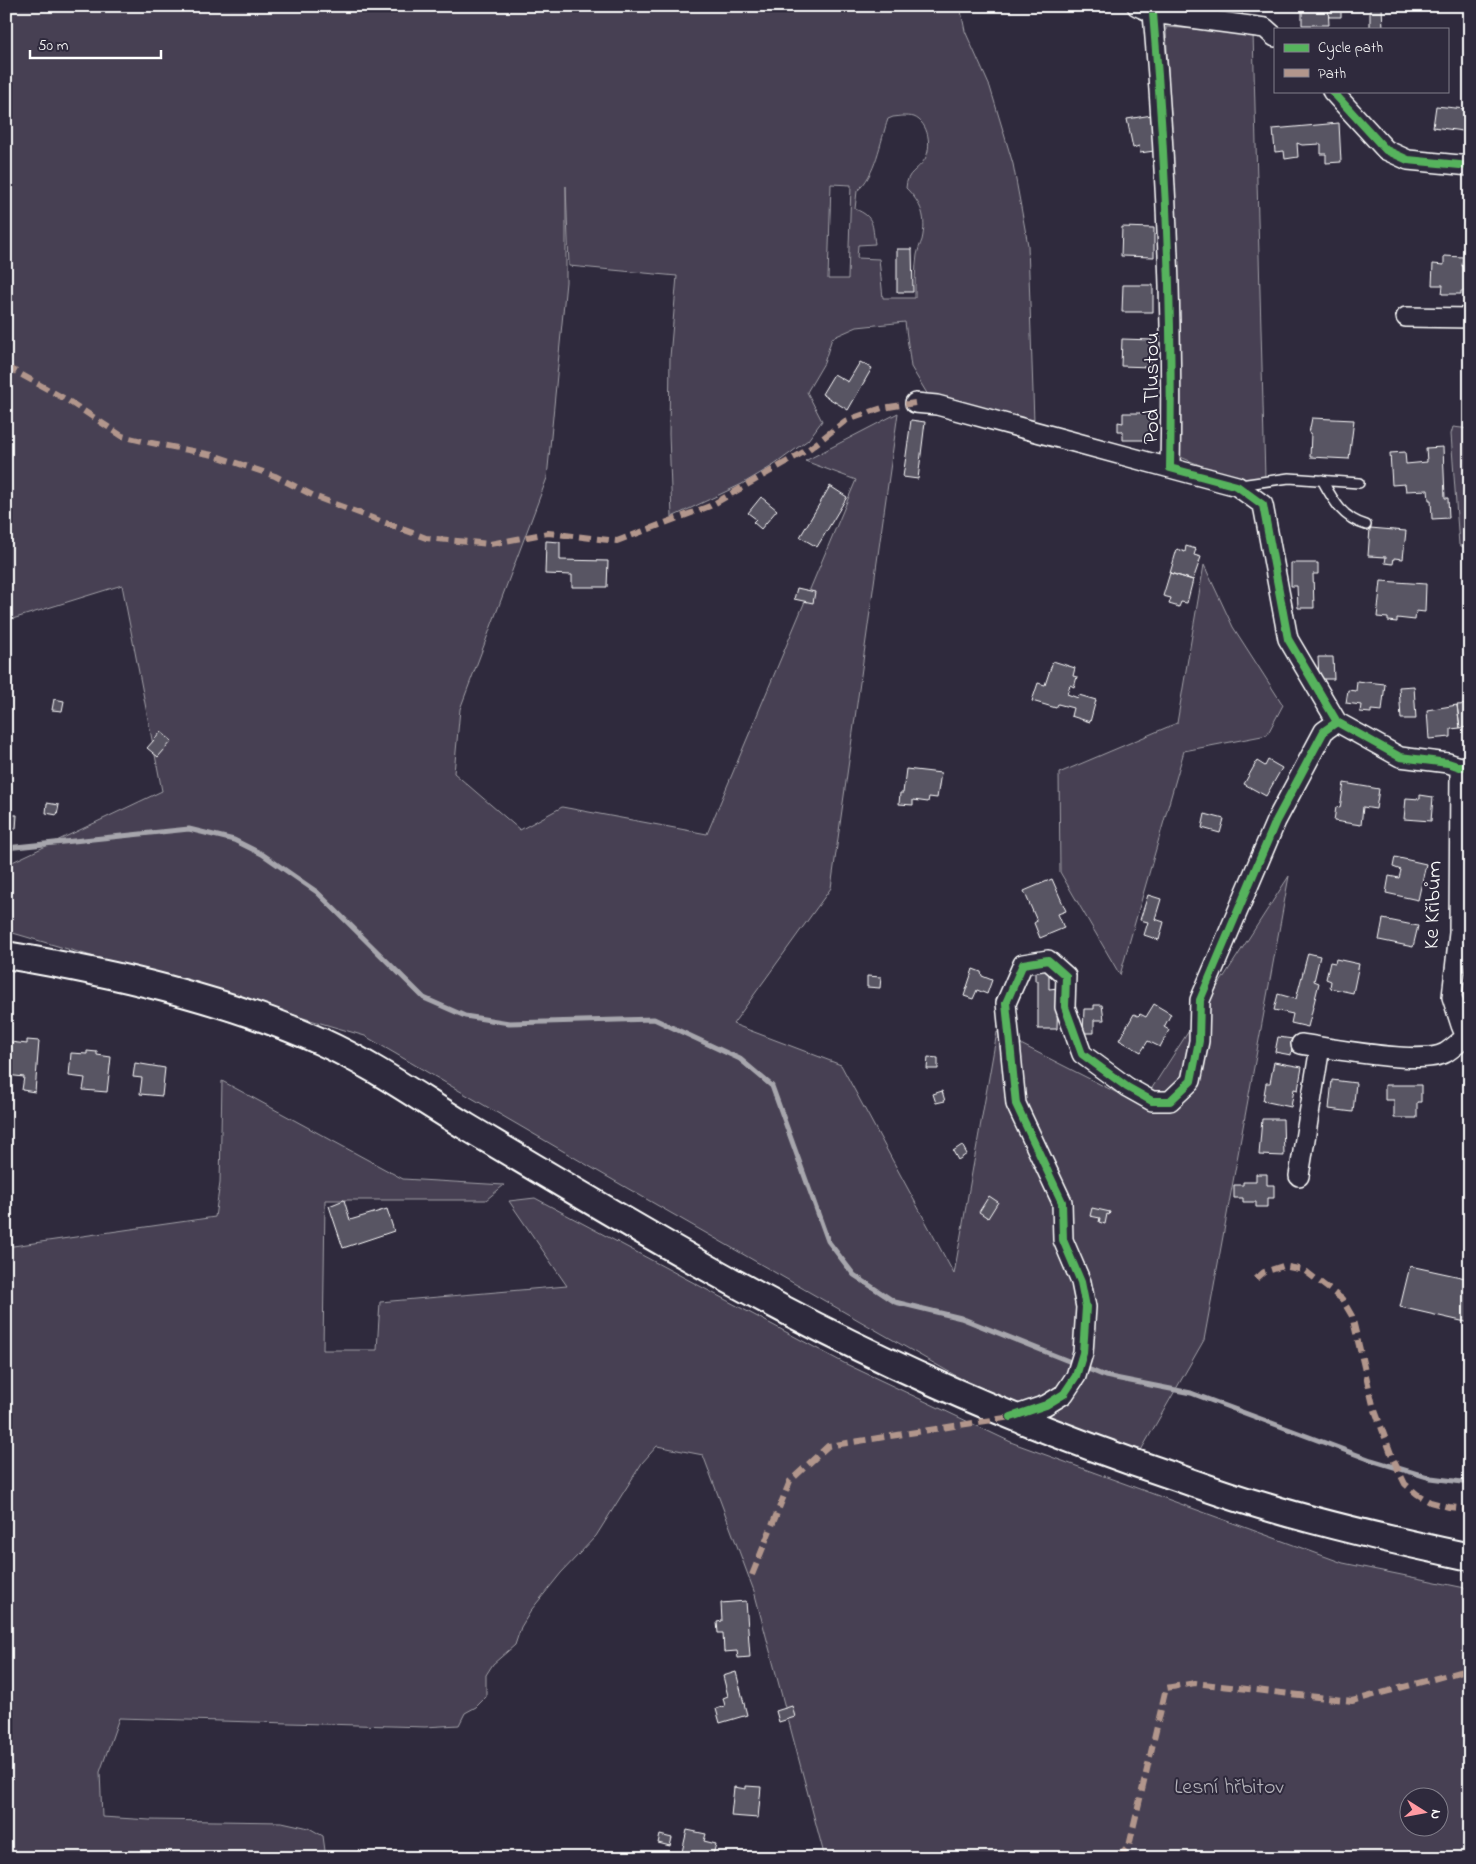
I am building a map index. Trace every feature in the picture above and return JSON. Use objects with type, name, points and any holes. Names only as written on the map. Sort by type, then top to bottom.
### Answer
[{"type":"main road","points":[[6,955],[81,969],[176,991],[269,1021],[324,1043],[386,1076],[566,1186],[745,1289],[880,1357],[1011,1417],[1106,1453],[1259,1505],[1374,1536],[1470,1557]]},
{"type":"street","points":[[1145,10],[1265,28],[1274,36]]},
{"type":"street","name":"Pod Tlustou","points":[[1145,10],[1162,112],[1170,271],[1170,468],[1237,486],[1264,505],[1288,639],[1337,722]]},
{"type":"street","points":[[1333,92],[1386,150],[1408,160],[1470,166]]},
{"type":"street","points":[[1406,317],[1470,318]]},
{"type":"street","points":[[915,403],[937,405],[1170,468]]},
{"type":"street","points":[[1011,1417],[1046,1405],[1064,1394],[1076,1376],[1084,1353],[1086,1307],[1081,1282],[1064,1240],[1062,1202],[1016,1104],[1006,1003],[1023,964],[1048,960],[1066,976],[1065,1008],[1082,1054],[1127,1087],[1152,1101],[1170,1100],[1191,1081],[1199,1041],[1200,1000],[1276,821],[1324,731],[1337,722],[1400,757],[1465,766]]},
{"type":"street","name":"Ke Křibům","points":[[1465,766],[1465,933],[1452,998],[1468,1038]]},
{"type":"street","points":[[1301,1044],[1400,1057],[1430,1057],[1444,1054],[1468,1038]]},
{"type":"street","points":[[1299,1176],[1320,1047]]},
{"type":"lane","points":[[1237,486],[1288,478],[1359,483]]},
{"type":"lane","points":[[1322,480],[1337,507],[1359,523],[1366,525]]},
{"type":"green space","points":[[6,6],[960,6],[965,31],[990,87],[1013,164],[1028,245],[1034,422],[931,400],[911,367],[905,322],[857,327],[832,338],[824,363],[807,392],[822,421],[808,440],[774,465],[742,484],[672,517],[669,434],[670,357],[677,276],[569,266],[566,186],[566,282],[547,478],[460,709],[454,773],[520,830],[562,807],[707,834],[856,480],[805,461],[898,413],[831,888],[733,1024],[841,1065],[954,1274],[997,1032],[1141,1105],[1289,876],[1204,1340],[1140,1452],[1000,1401],[365,1036],[6,931],[6,865],[162,791],[122,585],[6,621]],"holes":[[[902,116],[913,117],[919,120],[923,124],[928,136],[929,142],[925,159],[908,178],[906,188],[916,200],[922,212],[924,225],[915,271],[915,298],[883,298],[879,259],[857,258],[858,245],[875,244],[871,222],[866,215],[855,209],[857,191],[869,176],[877,158],[888,119]],[[831,184],[851,185],[848,279],[828,279]]]},
{"type":"green space","points":[[1166,27],[1253,33],[1265,478],[1238,481],[1178,456],[1177,271]]},
{"type":"green space","points":[[1453,427],[1470,429],[1470,550],[1459,545],[1451,434]]},
{"type":"green space","points":[[1204,565],[1233,627],[1283,705],[1267,735],[1184,751],[1120,975],[1060,872],[1059,773],[1177,723]]},
{"type":"green space","name":"Lesní hřbitov","points":[[222,1081],[403,1179],[504,1185],[486,1200],[325,1200],[323,1350],[377,1350],[380,1302],[567,1286],[509,1201],[535,1198],[844,1363],[1013,1443],[1343,1563],[1470,1589],[1470,1858],[825,1858],[754,1591],[703,1455],[657,1446],[642,1463],[596,1536],[561,1573],[532,1609],[521,1627],[515,1645],[493,1664],[486,1675],[486,1697],[476,1707],[465,1713],[459,1725],[425,1727],[119,1718],[100,1772],[102,1817],[150,1820],[282,1822],[309,1828],[323,1836],[326,1858],[6,1858],[6,1247],[215,1217],[220,1183]]},
{"type":"building","points":[[1221,6],[1244,6],[1242,15],[1220,9]]},
{"type":"building","points":[[1302,6],[1328,8],[1329,25],[1302,25]]},
{"type":"building","points":[[1320,6],[1341,6],[1341,17],[1329,17],[1328,8],[1320,8]]},
{"type":"building","points":[[1361,6],[1382,6],[1383,28],[1370,28],[1370,8],[1361,8]]},
{"type":"building","points":[[1436,106],[1465,109],[1464,116],[1470,116],[1470,132],[1433,127]]},
{"type":"building","points":[[1152,115],[1154,151],[1140,153],[1139,146],[1133,148],[1127,119]]},
{"type":"building","points":[[1339,123],[1341,162],[1326,163],[1326,154],[1321,154],[1321,144],[1302,145],[1297,143],[1298,157],[1285,159],[1284,151],[1275,152],[1273,129]]},
{"type":"building","points":[[1122,227],[1154,228],[1154,257],[1121,256]]},
{"type":"building","points":[[897,249],[912,249],[913,292],[897,292]]},
{"type":"building","points":[[1444,256],[1463,257],[1462,266],[1470,266],[1470,291],[1461,291],[1461,294],[1442,294],[1443,285],[1432,285],[1433,264],[1444,265]]},
{"type":"building","points":[[1123,285],[1153,285],[1153,312],[1122,312]]},
{"type":"building","points":[[1122,339],[1152,340],[1151,367],[1121,366]]},
{"type":"building","points":[[860,362],[872,368],[848,410],[822,394],[834,374],[848,382]]},
{"type":"building","points":[[1123,413],[1151,413],[1150,440],[1123,440],[1123,431],[1118,431],[1118,422],[1123,423]]},
{"type":"building","points":[[1312,418],[1354,420],[1349,459],[1310,457],[1311,433],[1309,433]]},
{"type":"building","points":[[911,420],[925,422],[918,479],[903,477]]},
{"type":"building","points":[[1443,447],[1445,498],[1448,498],[1449,518],[1432,519],[1431,500],[1429,500],[1428,490],[1406,491],[1405,484],[1392,485],[1390,453],[1405,452],[1406,464],[1427,462],[1426,448]]},
{"type":"building","points":[[830,486],[847,497],[817,547],[800,537]]},
{"type":"building","points":[[761,497],[777,510],[761,529],[753,522],[756,519],[748,513]]},
{"type":"building","points":[[1370,528],[1406,531],[1403,559],[1394,558],[1393,564],[1385,563],[1386,557],[1368,556]]},
{"type":"building","points":[[546,541],[560,542],[560,560],[608,561],[607,587],[572,587],[572,575],[545,574]]},
{"type":"building","points":[[1186,546],[1196,549],[1194,555],[1201,557],[1193,580],[1170,573],[1177,549],[1185,552]]},
{"type":"building","points":[[1291,563],[1318,563],[1318,574],[1313,574],[1314,608],[1298,608],[1297,586],[1291,586]]},
{"type":"building","points":[[1170,573],[1193,580],[1187,603],[1181,602],[1179,607],[1169,604],[1171,598],[1163,596]]},
{"type":"building","points":[[1381,581],[1426,584],[1425,612],[1416,611],[1415,620],[1397,618],[1397,622],[1388,621],[1388,618],[1377,617]]},
{"type":"building","points":[[797,588],[815,592],[813,603],[794,599]]},
{"type":"building","points":[[1318,657],[1333,657],[1334,679],[1319,679]]},
{"type":"building","points":[[1053,661],[1075,668],[1073,676],[1077,677],[1074,687],[1070,685],[1067,694],[1078,698],[1079,695],[1096,700],[1090,722],[1071,716],[1073,708],[1058,704],[1056,708],[1032,701],[1038,683],[1045,685]]},
{"type":"building","points":[[1357,681],[1385,684],[1382,711],[1360,712],[1361,705],[1346,703],[1348,690],[1356,691]]},
{"type":"building","points":[[1414,686],[1416,719],[1401,719],[1399,687]]},
{"type":"building","points":[[54,699],[64,701],[62,711],[52,710]]},
{"type":"building","points":[[1470,704],[1470,733],[1469,727],[1460,728],[1457,705]]},
{"type":"building","points":[[1457,705],[1460,728],[1451,729],[1451,737],[1429,739],[1427,710]]},
{"type":"building","points":[[161,732],[172,741],[158,757],[147,748]]},
{"type":"building","points":[[1268,760],[1282,768],[1266,796],[1244,784],[1257,761],[1265,766]]},
{"type":"building","points":[[906,769],[941,773],[937,798],[929,797],[928,802],[913,800],[913,805],[899,804],[900,793],[903,793]]},
{"type":"building","points":[[1344,783],[1379,789],[1376,809],[1363,807],[1361,825],[1334,821],[1336,807],[1340,808]]},
{"type":"building","points":[[1420,795],[1433,797],[1431,821],[1404,819],[1406,798],[1420,799]]},
{"type":"building","points":[[47,803],[59,805],[57,815],[46,813]]},
{"type":"building","points":[[1205,814],[1224,819],[1220,833],[1202,828]]},
{"type":"building","points":[[6,815],[17,815],[16,829],[6,828]]},
{"type":"building","points":[[1395,857],[1426,864],[1418,900],[1386,893],[1389,876],[1399,878],[1401,870],[1393,867]]},
{"type":"building","points":[[1052,879],[1066,911],[1058,914],[1064,928],[1040,938],[1034,923],[1037,921],[1024,891]]},
{"type":"building","points":[[1148,895],[1161,899],[1155,919],[1164,922],[1159,940],[1144,935],[1148,922],[1140,920]]},
{"type":"building","points":[[1383,919],[1418,926],[1413,947],[1379,940]]},
{"type":"building","points":[[1308,953],[1320,956],[1314,981],[1319,983],[1308,1027],[1291,1023],[1293,1014],[1274,1010],[1278,994],[1296,999]]},
{"type":"building","points":[[1336,959],[1359,964],[1353,993],[1330,988],[1331,981],[1326,979],[1330,962],[1335,963]]},
{"type":"building","points":[[1035,966],[1049,966],[1049,989],[1058,988],[1057,1029],[1038,1029],[1038,981],[1035,981]]},
{"type":"building","points":[[973,969],[981,972],[982,976],[992,980],[987,994],[977,990],[973,999],[964,996]]},
{"type":"building","points":[[867,976],[881,977],[880,988],[867,987]]},
{"type":"building","points":[[1154,1004],[1171,1014],[1164,1027],[1169,1030],[1160,1047],[1148,1041],[1141,1052],[1119,1040],[1134,1014],[1146,1017]]},
{"type":"building","points":[[1094,1005],[1102,1005],[1104,1020],[1094,1020],[1094,1033],[1083,1033],[1084,1009],[1094,1009]]},
{"type":"building","points":[[1278,1037],[1293,1039],[1291,1055],[1275,1052]]},
{"type":"building","points":[[27,1040],[39,1041],[35,1092],[22,1090],[24,1077],[6,1075],[10,1042],[27,1044]]},
{"type":"building","points":[[87,1051],[111,1057],[107,1092],[83,1090],[85,1078],[69,1076],[71,1053],[87,1054]]},
{"type":"building","points":[[928,1057],[938,1058],[938,1069],[927,1069]]},
{"type":"building","points":[[1274,1062],[1302,1067],[1298,1090],[1294,1089],[1291,1107],[1263,1101],[1266,1083],[1270,1083]]},
{"type":"building","points":[[135,1063],[165,1068],[162,1096],[140,1094],[142,1078],[133,1077]]},
{"type":"building","points":[[1332,1080],[1356,1083],[1353,1112],[1329,1109]]},
{"type":"building","points":[[1385,1085],[1421,1085],[1421,1102],[1417,1102],[1417,1118],[1394,1118],[1394,1100],[1385,1100]]},
{"type":"building","points":[[942,1091],[945,1101],[936,1103],[933,1094]]},
{"type":"building","points":[[1262,1119],[1283,1119],[1284,1156],[1259,1155]]},
{"type":"building","points":[[962,1145],[967,1154],[958,1160],[953,1151]]},
{"type":"building","points":[[1256,1174],[1267,1174],[1267,1185],[1274,1185],[1274,1198],[1267,1198],[1267,1207],[1256,1207],[1256,1202],[1243,1202],[1243,1198],[1234,1198],[1234,1185],[1243,1185],[1243,1182],[1256,1182]]},
{"type":"building","points":[[989,1196],[998,1202],[988,1218],[979,1212]]},
{"type":"building","points":[[344,1200],[350,1220],[387,1209],[394,1231],[343,1248],[329,1206]]},
{"type":"building","points":[[1092,1208],[1110,1212],[1109,1215],[1107,1214],[1105,1224],[1099,1222],[1100,1218],[1090,1216]]},
{"type":"building","points":[[1410,1266],[1470,1279],[1470,1323],[1400,1307]]},
{"type":"building","points":[[746,1601],[750,1657],[738,1658],[737,1651],[724,1652],[723,1633],[718,1633],[717,1622],[722,1621],[721,1603]]},
{"type":"building","points":[[736,1672],[747,1715],[720,1723],[716,1709],[725,1706],[723,1698],[728,1696],[723,1676]]},
{"type":"building","points":[[792,1706],[795,1717],[779,1722],[776,1711]]},
{"type":"building","points":[[746,1786],[761,1787],[758,1818],[731,1816],[734,1787],[746,1789]]},
{"type":"building","points":[[687,1830],[706,1834],[704,1841],[716,1844],[712,1858],[682,1852]]},
{"type":"building","points":[[660,1835],[672,1838],[670,1846],[658,1843]]},
{"type":"waterway","points":[[6,848],[189,829],[234,840],[262,854],[317,892],[424,998],[465,1016],[509,1023],[654,1019],[740,1059],[772,1086],[828,1241],[854,1275],[895,1302],[961,1318],[1071,1362]]},
{"type":"waterway","points":[[1088,1369],[1105,1376],[1191,1393],[1371,1460],[1431,1478],[1470,1483]]},
{"type":"marked path","points":[[6,366],[67,400],[122,436],[213,455],[275,476],[316,497],[426,538],[490,544],[548,533],[617,541],[710,506],[809,449],[845,421],[882,408],[915,403]]},
{"type":"marked path","points":[[1256,1279],[1264,1272],[1283,1266],[1304,1270],[1342,1299],[1352,1316],[1373,1405],[1393,1459],[1405,1484],[1430,1502],[1449,1507],[1470,1509]]},
{"type":"marked path","points":[[752,1575],[790,1481],[828,1446],[1011,1417]]},
{"type":"marked path","points":[[1118,1858],[1129,1846],[1166,1688],[1195,1683],[1352,1701],[1470,1669]]},
{"type":"cycle path","points":[[1153,13],[1162,126],[1168,240],[1170,468],[1237,486],[1263,505],[1288,639],[1337,722],[1400,757],[1448,763],[1460,767],[1470,766]]},
{"type":"cycle path","points":[[1333,92],[1386,150],[1408,160],[1470,166]]},
{"type":"cycle path","points":[[1011,1417],[1046,1405],[1064,1394],[1076,1376],[1083,1353],[1086,1307],[1081,1282],[1063,1240],[1062,1202],[1016,1104],[1006,1003],[1023,964],[1048,960],[1066,976],[1065,1007],[1082,1054],[1127,1087],[1152,1101],[1170,1101],[1191,1081],[1199,1041],[1200,1000],[1276,821],[1324,731],[1337,722]]}]
